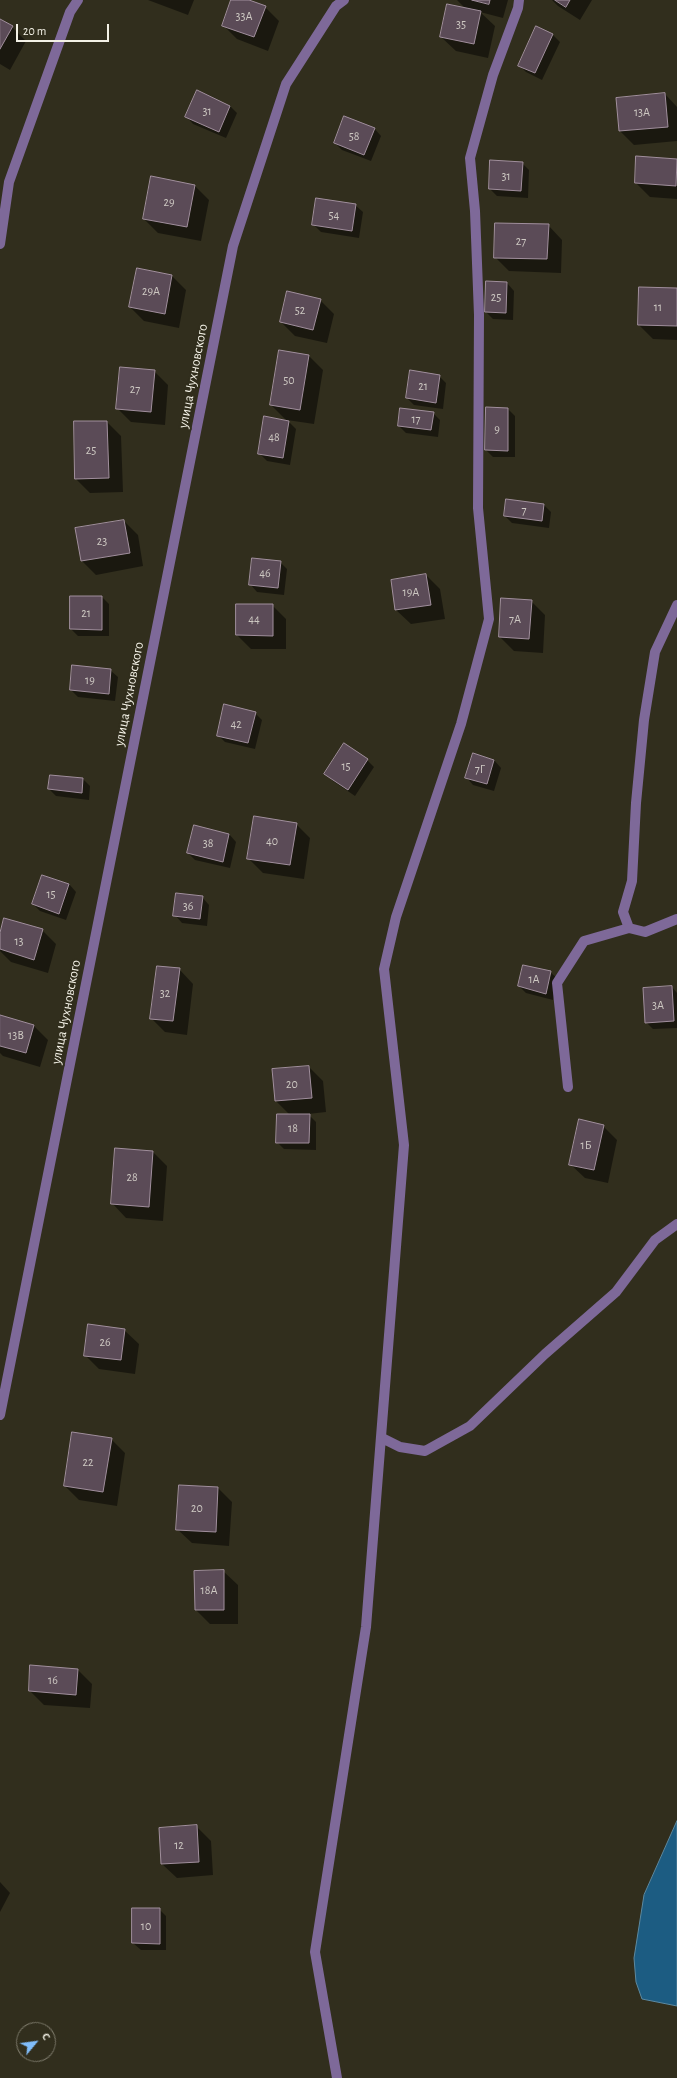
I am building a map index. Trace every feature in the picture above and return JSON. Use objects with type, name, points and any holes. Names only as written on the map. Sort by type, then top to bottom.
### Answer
[{"type":"street","points":[[0,244],[9,182],[70,12],[78,0]]},
{"type":"street","name":"улица Чухновского","points":[[0,1415],[233,246],[286,84],[336,6],[344,0]]},
{"type":"street","points":[[337,2078],[315,1952],[366,1627],[404,1145],[384,969],[396,918],[461,724],[490,619],[478,508],[479,315],[475,211],[470,158],[493,75],[518,8],[519,0]]},
{"type":"street","points":[[630,928],[624,912],[632,881],[636,803],[644,720],[655,652],[677,605]]},
{"type":"street","points":[[568,1087],[557,983],[584,941],[630,928],[645,932],[677,919]]},
{"type":"street","points":[[382,1438],[400,1447],[424,1451],[470,1426],[545,1354],[616,1292],[655,1240],[677,1224]]},
{"type":"water","points":[[677,1821],[677,2006],[642,1999],[636,1982],[634,1958],[644,1895]]},
{"type":"building","points":[[231,0],[249,0],[266,6],[254,37],[222,26]]},
{"type":"building","points":[[472,0],[490,0],[489,4]]},
{"type":"building","points":[[555,0],[570,0],[566,7]]},
{"type":"building","points":[[447,4],[481,11],[474,44],[440,37]]},
{"type":"building","points":[[0,19],[13,26],[0,49]]},
{"type":"building","points":[[536,26],[553,34],[535,73],[518,66]]},
{"type":"building","points":[[197,90],[230,106],[219,132],[185,117]]},
{"type":"building","points":[[665,93],[668,127],[619,131],[616,98]]},
{"type":"building","points":[[344,116],[375,128],[364,155],[334,143]]},
{"type":"building","points":[[636,156],[677,159],[676,186],[635,183]]},
{"type":"building","points":[[490,160],[523,162],[521,191],[489,189]]},
{"type":"building","points":[[151,176],[195,185],[187,227],[143,219]]},
{"type":"building","points":[[316,198],[356,204],[352,231],[312,225]]},
{"type":"building","points":[[495,223],[549,224],[547,259],[494,258]]},
{"type":"building","points":[[137,268],[172,275],[165,314],[129,307]]},
{"type":"building","points":[[486,281],[507,282],[506,313],[485,312]]},
{"type":"building","points":[[639,287],[677,288],[677,326],[638,325]]},
{"type":"building","points":[[287,291],[321,299],[313,330],[280,322]]},
{"type":"building","points":[[279,350],[309,355],[300,410],[270,405]]},
{"type":"building","points":[[120,367],[155,370],[151,412],[116,409]]},
{"type":"building","points":[[410,370],[440,375],[436,403],[406,398]]},
{"type":"building","points":[[486,407],[508,408],[508,451],[485,450]]},
{"type":"building","points":[[400,408],[434,412],[431,430],[398,426]]},
{"type":"building","points":[[264,416],[289,421],[283,458],[258,454]]},
{"type":"building","points":[[74,421],[107,421],[109,478],[75,479]]},
{"type":"building","points":[[506,499],[544,504],[542,521],[504,516]]},
{"type":"building","points":[[124,520],[130,553],[81,561],[75,528]]},
{"type":"building","points":[[252,558],[281,561],[278,588],[249,585]]},
{"type":"building","points":[[426,574],[431,605],[395,610],[391,580]]},
{"type":"building","points":[[70,596],[102,596],[102,630],[70,629]]},
{"type":"building","points":[[501,598],[532,600],[529,639],[499,637]]},
{"type":"building","points":[[236,604],[273,604],[273,636],[236,635]]},
{"type":"building","points":[[72,665],[111,669],[109,694],[70,690]]},
{"type":"building","points":[[224,704],[256,712],[248,743],[217,736]]},
{"type":"building","points":[[344,743],[368,759],[348,790],[324,774]]},
{"type":"building","points":[[473,753],[494,760],[487,784],[465,778]]},
{"type":"building","points":[[50,775],[83,778],[82,793],[48,789]]},
{"type":"building","points":[[254,816],[297,823],[290,865],[247,859]]},
{"type":"building","points":[[194,825],[229,834],[223,862],[187,853]]},
{"type":"building","points":[[42,875],[69,884],[59,914],[32,904]]},
{"type":"building","points":[[176,893],[203,896],[200,919],[173,916]]},
{"type":"building","points":[[4,918],[43,929],[34,960],[0,949],[0,933]]},
{"type":"building","points":[[523,965],[551,971],[546,994],[518,986]]},
{"type":"building","points":[[157,966],[180,968],[173,1021],[150,1019]]},
{"type":"building","points":[[672,986],[674,1021],[645,1023],[643,988]]},
{"type":"building","points":[[0,1015],[34,1025],[26,1053],[0,1046]]},
{"type":"building","points":[[309,1066],[312,1098],[275,1101],[272,1069]]},
{"type":"building","points":[[277,1114],[310,1114],[309,1143],[276,1143]]},
{"type":"building","points":[[579,1119],[604,1125],[594,1170],[569,1165]]},
{"type":"building","points":[[115,1148],[153,1151],[149,1207],[111,1204]]},
{"type":"building","points":[[88,1324],[125,1329],[121,1360],[84,1356]]},
{"type":"building","points":[[72,1432],[112,1438],[103,1492],[64,1486]]},
{"type":"building","points":[[179,1485],[218,1487],[216,1532],[176,1530]]},
{"type":"building","points":[[224,1570],[224,1610],[195,1610],[194,1571]]},
{"type":"building","points":[[30,1665],[78,1669],[76,1695],[29,1691]]},
{"type":"building","points":[[197,1825],[199,1862],[161,1864],[159,1828]]},
{"type":"building","points":[[132,1908],[160,1908],[160,1944],[132,1943]]}]
